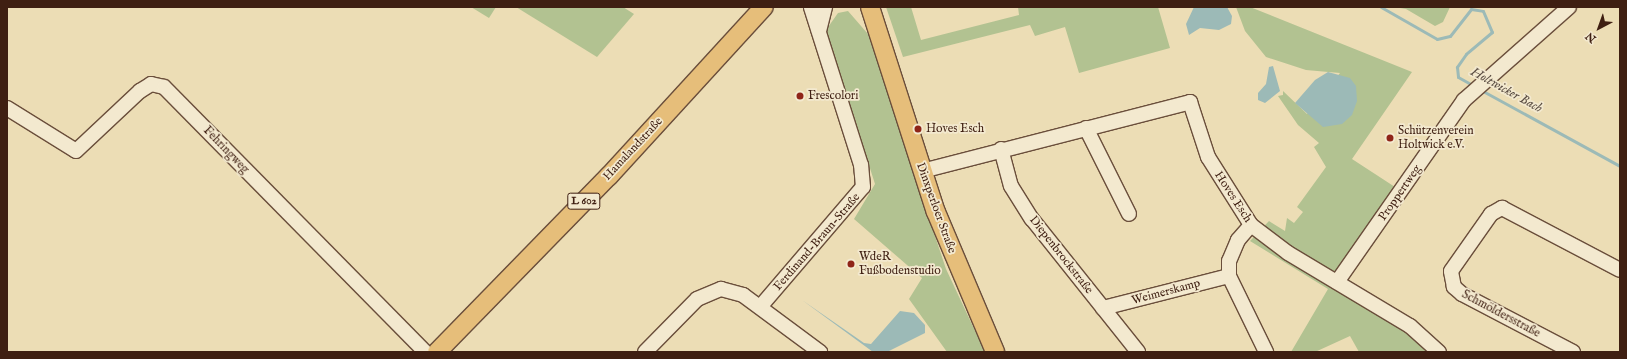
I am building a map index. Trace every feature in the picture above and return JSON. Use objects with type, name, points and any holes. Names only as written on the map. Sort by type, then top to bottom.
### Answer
[{"type":"main road","name":"Hamalandstraße","points":[[728,48],[752,7]]},
{"type":"main road","name":"Hamalandstraße","points":[[437,352],[728,48],[764,7]]},
{"type":"main road","name":"Dinxperloer Straße","points":[[869,10],[922,171],[962,280],[995,352]]},
{"type":"street","name":"Ferdinand-Braun-Straße","points":[[760,307],[863,187],[861,165],[811,7]]},
{"type":"street","points":[[819,33],[825,7]]},
{"type":"street","name":"Proppertweg","points":[[1337,282],[1464,100],[1485,79],[1569,7]]},
{"type":"street","name":"Fehringweg","points":[[7,108],[76,151],[140,91],[151,84],[164,87],[426,352]]},
{"type":"street","name":"Hoves Esch","points":[[922,171],[1002,149],[1190,102],[1208,157],[1251,225],[1288,253],[1410,326],[1439,352]]},
{"type":"street","points":[[1086,128],[1128,214]]},
{"type":"street","name":"Diepenbrockstraße","points":[[1002,149],[1011,186],[1032,219],[1138,352]]},
{"type":"street","name":"Schmöldersstraße","points":[[1573,352],[1454,287],[1451,271],[1491,214],[1502,208],[1620,270]]},
{"type":"street","points":[[1251,225],[1238,240],[1229,262],[1229,276],[1266,352]]},
{"type":"street","name":"Weimerskamp","points":[[1103,308],[1229,276]]},
{"type":"street","points":[[645,352],[697,299],[711,290],[731,290],[760,307],[820,352]]},
{"type":"green space","points":[[471,7],[496,7],[489,18]]},
{"type":"green space","points":[[516,7],[623,7],[634,14],[597,57]]},
{"type":"green space","points":[[886,7],[911,7],[921,40],[1019,15],[1018,7],[1158,7],[1170,48],[1079,73],[1065,27],[1035,36],[1030,25],[903,57]]},
{"type":"green space","points":[[1236,7],[1250,7],[1412,72],[1352,159],[1395,187],[1336,276],[1446,352],[1359,352],[1350,336],[1315,352],[1291,352],[1328,289],[1250,241],[1269,221],[1285,231],[1287,218],[1294,223],[1303,212],[1297,207],[1326,167],[1314,147],[1319,143],[1298,125],[1278,96],[1283,95],[1283,91],[1307,114],[1340,73],[1306,70],[1266,57],[1245,31]]},
{"type":"green space","points":[[1394,7],[1450,7],[1443,22],[1435,26],[1406,9]]},
{"type":"green space","points":[[848,11],[868,34],[946,269],[985,352],[947,352],[909,299],[922,278],[854,219],[875,184],[826,30],[838,13]]},
{"type":"water","points":[[1194,7],[1227,7],[1232,16],[1231,24],[1219,30],[1200,28],[1189,35],[1186,24]]},
{"type":"water","points":[[1273,66],[1280,91],[1265,103],[1258,100],[1258,93],[1266,84],[1269,67]]},
{"type":"water","points":[[1328,72],[1350,78],[1356,86],[1357,101],[1352,115],[1342,124],[1323,127],[1295,103],[1315,80]]},
{"type":"water","points":[[802,300],[864,343],[871,344],[900,311],[914,313],[925,325],[925,333],[887,352],[873,352]]},
{"type":"waterway","name":"Holtwicker Bach","points":[[1381,7],[1437,39],[1450,36],[1471,9],[1483,11],[1492,32],[1466,54],[1457,67],[1458,77],[1474,86]]},
{"type":"waterway","name":"Holtwicker Bach","points":[[1481,90],[1620,166]]},
{"type":"place","name":"Frescolori","points":[[800,96]]},
{"type":"place","name":"Hoves Esch","points":[[918,129]]},
{"type":"place","name":"Schützenverein Holtwick e.V.","points":[[1390,138]]},
{"type":"place","name":"WdeR Fußbodenstudio","points":[[851,264]]}]
